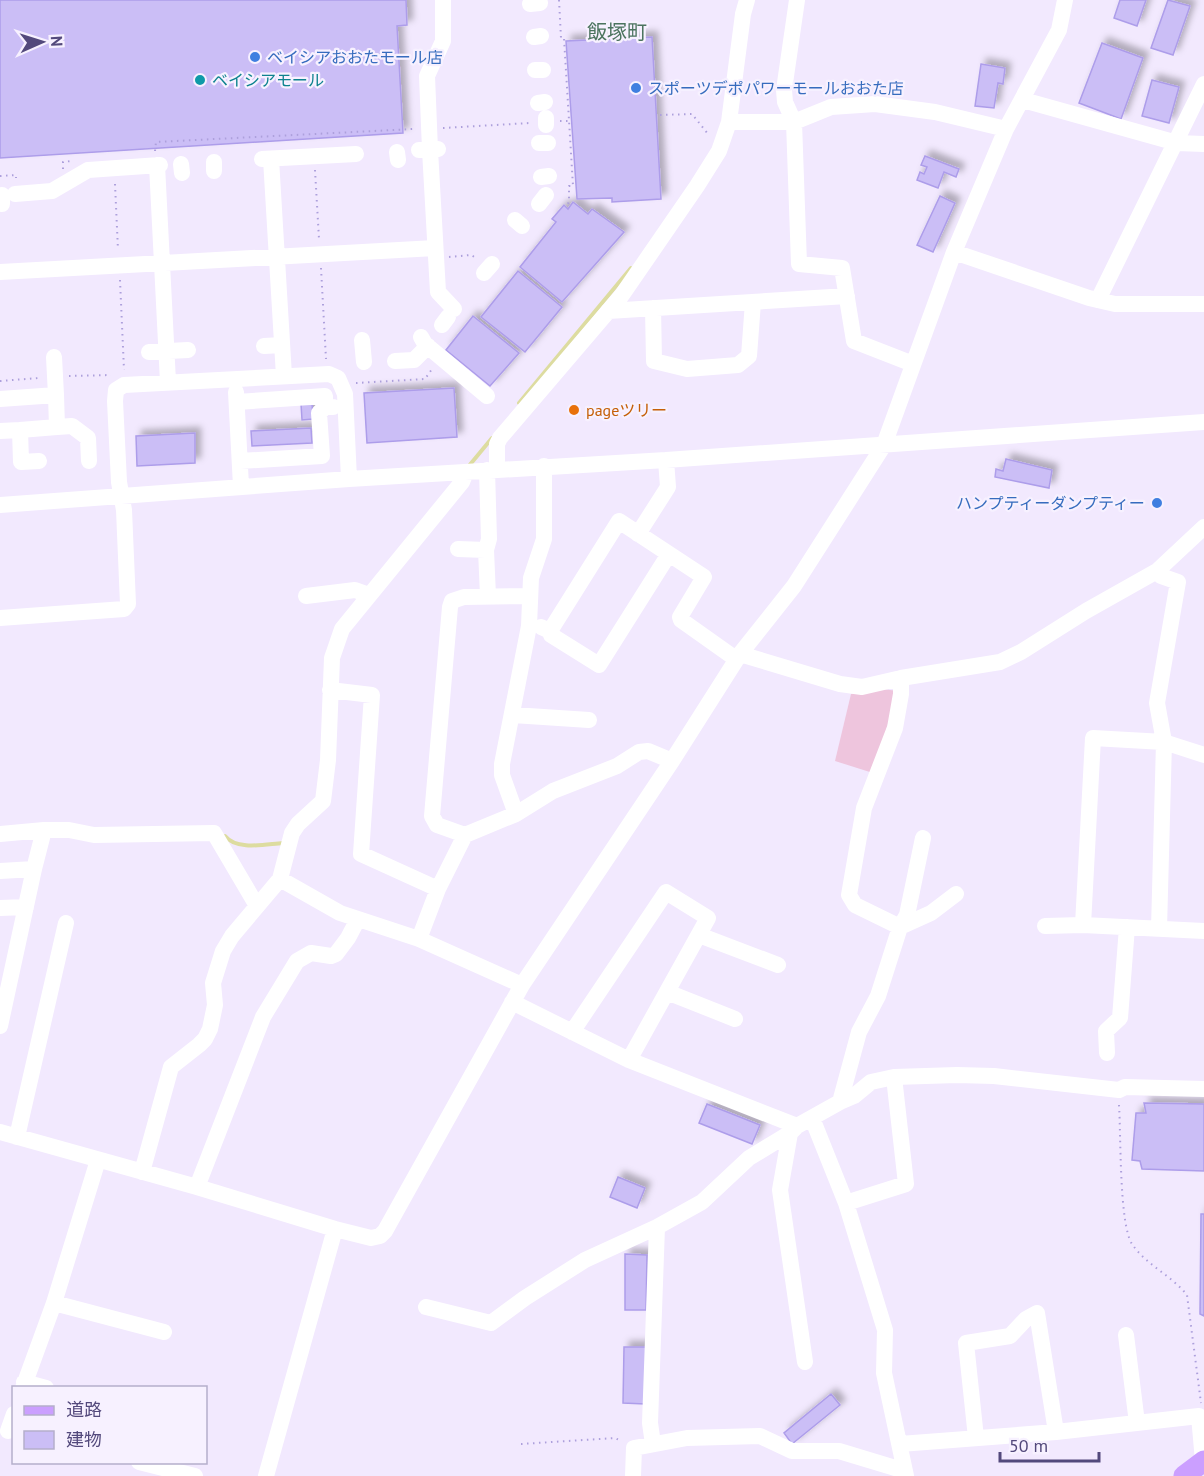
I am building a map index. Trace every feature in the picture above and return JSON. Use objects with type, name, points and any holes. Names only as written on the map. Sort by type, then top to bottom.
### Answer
[{"type":"main road","points":[[1184,1476],[1203,1461]]},
{"type":"street","points":[[488,596],[486,550],[489,539],[492,470],[497,444],[622,295],[719,151],[729,122],[742,14],[747,0]]},
{"type":"street","points":[[797,0],[784,90],[785,102],[794,122],[799,264],[842,268],[854,341],[913,364]]},
{"type":"street","points":[[0,1132],[197,1187],[335,1229],[371,1238],[380,1236],[385,1231],[522,985],[672,761],[738,657],[794,586],[884,445],[954,252],[1006,129],[1059,30],[1065,0]]},
{"type":"street","points":[[446,6],[448,41],[433,75],[429,150],[436,182],[438,215],[435,248],[438,292],[448,317]]},
{"type":"street","points":[[1098,300],[1204,84]]},
{"type":"street","points":[[1023,100],[1177,143],[1204,144]]},
{"type":"street","points":[[729,122],[794,122],[831,107],[875,104],[935,112],[1006,129]]},
{"type":"street","points":[[284,376],[277,257],[266,159],[296,162],[363,156]]},
{"type":"street","points":[[6,198],[34,198],[52,191],[65,192],[88,170],[97,175],[158,165],[167,351],[158,387]]},
{"type":"street","points":[[0,272],[435,248]]},
{"type":"street","points":[[954,252],[1115,304],[1204,304]]},
{"type":"street","points":[[608,311],[847,296]]},
{"type":"street","points":[[652,308],[654,361],[687,369],[738,365],[749,356],[753,302]]},
{"type":"street","points":[[395,361],[414,360],[422,339],[487,396]]},
{"type":"street","points":[[362,340],[364,362]]},
{"type":"street","points":[[264,346],[282,345]]},
{"type":"street","points":[[149,352],[188,350]]},
{"type":"street","points":[[55,357],[57,427]]},
{"type":"street","points":[[0,618],[124,609],[128,604],[124,512],[114,401],[116,390],[124,385],[158,387],[235,379],[329,374],[338,378],[345,394],[349,478]]},
{"type":"street","points":[[235,379],[233,405],[242,486]]},
{"type":"street","points":[[0,399],[56,395]]},
{"type":"street","points":[[233,405],[325,396],[325,407]]},
{"type":"street","points":[[237,454],[322,456],[319,413],[325,407],[346,406]]},
{"type":"street","points":[[0,505],[349,478],[666,460],[1204,422]]},
{"type":"street","points":[[0,431],[72,426],[88,438],[89,461]]},
{"type":"street","points":[[20,430],[21,462],[39,461]]},
{"type":"street","points":[[638,534],[668,487],[666,460]]},
{"type":"street","points":[[516,814],[502,768],[529,626],[531,578],[544,539],[544,466]]},
{"type":"street","points":[[142,1172],[171,1067],[205,1039],[214,1018],[213,983],[223,951],[232,936],[280,879],[292,833],[318,807],[325,794],[332,658],[342,629],[462,482],[466,472]]},
{"type":"street","points":[[550,631],[618,521],[704,576],[680,616],[681,620],[738,657],[840,684],[862,687],[901,678],[1000,662],[1157,572],[1204,527]]},
{"type":"street","points":[[458,549],[486,550]]},
{"type":"street","points":[[529,626],[534,623],[550,631],[551,635],[599,664],[669,554]]},
{"type":"street","points":[[1157,572],[1161,576],[1178,582],[1157,704],[1164,742],[1159,929]]},
{"type":"street","points":[[306,596],[355,590],[369,595]]},
{"type":"street","points":[[465,835],[437,825],[432,816],[450,607],[452,601],[458,598],[529,596]]},
{"type":"street","points":[[901,678],[901,694],[895,728],[864,808],[849,895],[855,905],[900,927],[932,913],[956,894]]},
{"type":"street","points":[[330,690],[372,695],[361,854],[438,889]]},
{"type":"street","points":[[513,715],[589,720]]},
{"type":"street","points":[[1083,925],[1094,738],[1164,742],[1204,755]]},
{"type":"street","points":[[419,939],[438,889],[465,835],[516,814],[553,791],[617,766],[639,752],[648,752],[672,761]]},
{"type":"street","points":[[0,834],[44,830],[69,830],[94,835],[214,833],[257,906]]},
{"type":"street","points":[[0,1026],[6,965],[26,908],[44,830]]},
{"type":"street","points":[[840,1102],[859,1032],[878,996],[906,915],[923,838]]},
{"type":"street","points":[[0,871],[34,869]]},
{"type":"street","points":[[280,879],[340,913],[419,939],[522,985]]},
{"type":"street","points":[[572,1032],[666,892],[708,918],[629,1060]]},
{"type":"street","points":[[0,908],[26,908]]},
{"type":"street","points":[[197,1187],[263,1017],[297,961],[311,953],[330,956],[336,954],[342,948],[358,919]]},
{"type":"street","points":[[17,1137],[66,923]]},
{"type":"street","points":[[1045,926],[1083,925],[1204,931]]},
{"type":"street","points":[[1107,1053],[1106,1030],[1120,1018],[1127,927]]},
{"type":"street","points":[[699,935],[778,964]]},
{"type":"street","points":[[667,992],[735,1019]]},
{"type":"street","points":[[512,1002],[629,1060],[793,1129]]},
{"type":"street","points":[[426,1307],[491,1323],[525,1298],[585,1260],[657,1227],[702,1202],[749,1158],[793,1129],[854,1096],[871,1082],[894,1077],[957,1075],[994,1076],[1119,1090],[1125,1087],[1204,1089]]},
{"type":"street","points":[[846,1203],[906,1184],[894,1077]]},
{"type":"street","points":[[812,1118],[846,1203],[885,1330],[884,1373],[906,1474]]},
{"type":"street","points":[[793,1129],[780,1190],[805,1362]]},
{"type":"street","points":[[23,1385],[54,1303],[98,1160]]},
{"type":"street","points":[[653,1444],[650,1423],[657,1227]]},
{"type":"street","points":[[266,1476],[335,1229]]},
{"type":"street","points":[[54,1303],[164,1332]]},
{"type":"street","points":[[976,1438],[966,1343],[1010,1336],[1026,1319],[1036,1313],[1056,1432]]},
{"type":"street","points":[[1126,1335],[1137,1423]]},
{"type":"street","points":[[900,1444],[1056,1432],[1199,1416],[1203,1461]]},
{"type":"street","points":[[633,1476],[634,1448],[687,1438],[760,1436],[792,1451],[839,1451],[906,1474]]},
{"type":"street","points":[[147,1464],[195,1476]]},
{"type":"path","points":[[559,0],[561,38],[564,38],[573,186],[569,186],[569,202],[566,207]]},
{"type":"path","points":[[660,115],[692,114],[708,134]]},
{"type":"path","points":[[353,383],[425,379],[441,358]]},
{"type":"path","points":[[1119,1090],[1125,1226],[1132,1245],[1182,1288],[1187,1295],[1202,1411],[1199,1416]]},
{"type":"path","points":[[521,1444],[615,1438],[634,1448]]},
{"type":"shaded area","points":[[882,689],[898,691],[873,773],[835,761],[851,694]]},
{"type":"building","name":"ベイシアモール","points":[[0,0],[406,0],[407,25],[397,26],[403,133],[0,158]]},
{"type":"building","points":[[1120,0],[1146,0],[1137,26],[1114,18]]},
{"type":"building","points":[[1168,0],[1190,6],[1173,55],[1151,48]]},
{"type":"building","points":[[652,37],[661,199],[612,202],[612,198],[577,199],[566,41]]},
{"type":"building","points":[[1102,43],[1143,58],[1121,119],[1079,103]]},
{"type":"building","points":[[981,64],[1005,68],[1003,84],[998,83],[994,108],[975,106]]},
{"type":"building","points":[[1152,80],[1179,87],[1169,123],[1142,116]]},
{"type":"building","points":[[925,156],[959,169],[956,177],[944,172],[938,188],[917,180],[920,172],[924,174],[927,167],[921,165]]},
{"type":"building","points":[[940,196],[955,203],[933,252],[917,245]]},
{"type":"building","points":[[573,202],[588,214],[592,209],[624,232],[562,302],[520,267],[556,222],[552,219],[564,205],[568,209]]},
{"type":"building","points":[[518,271],[562,307],[525,352],[481,317]]},
{"type":"building","points":[[473,316],[519,353],[490,386],[446,350]]},
{"type":"building","points":[[454,388],[457,437],[367,443],[364,393]]},
{"type":"building","points":[[312,403],[313,419],[302,420],[301,404]]},
{"type":"building","points":[[311,428],[312,443],[252,446],[251,431]]},
{"type":"building","points":[[195,433],[195,463],[137,466],[136,436]]},
{"type":"building","points":[[1006,459],[1052,470],[1049,488],[995,477],[996,469],[1003,471]]},
{"type":"building","points":[[1144,1103],[1204,1104],[1204,1171],[1142,1169],[1140,1161],[1132,1160],[1136,1113],[1146,1113]]},
{"type":"building","points":[[707,1104],[760,1125],[752,1144],[699,1123]]},
{"type":"building","points":[[618,1177],[645,1188],[637,1208],[610,1197]]},
{"type":"building","points":[[1201,1214],[1204,1214],[1204,1316],[1200,1314]]},
{"type":"building","points":[[625,1254],[647,1255],[646,1310],[625,1310]]},
{"type":"building","points":[[624,1347],[646,1347],[645,1404],[623,1403]]},
{"type":"building","points":[[831,1394],[840,1405],[792,1444],[784,1433]]},
{"type":"waterway","points":[[519,403],[631,268]]},
{"type":"waterway","points":[[468,467],[492,438]]},
{"type":"waterway","points":[[225,836],[230,841],[244,845],[283,843]]},
{"type":"place","name":"ベイシアおおたモール店","points":[[255,57]]},
{"type":"place","name":"ベイシアモール","points":[[200,80]]},
{"type":"place","name":"スポーツデポパワーモールおおた店","points":[[636,88]]},
{"type":"place","name":"pageツリー","points":[[574,410]]},
{"type":"place","name":"ハンプティーダンプティー","points":[[1157,503]]},
{"type":"district","name":"飯塚町","points":[[617,32]]}]
